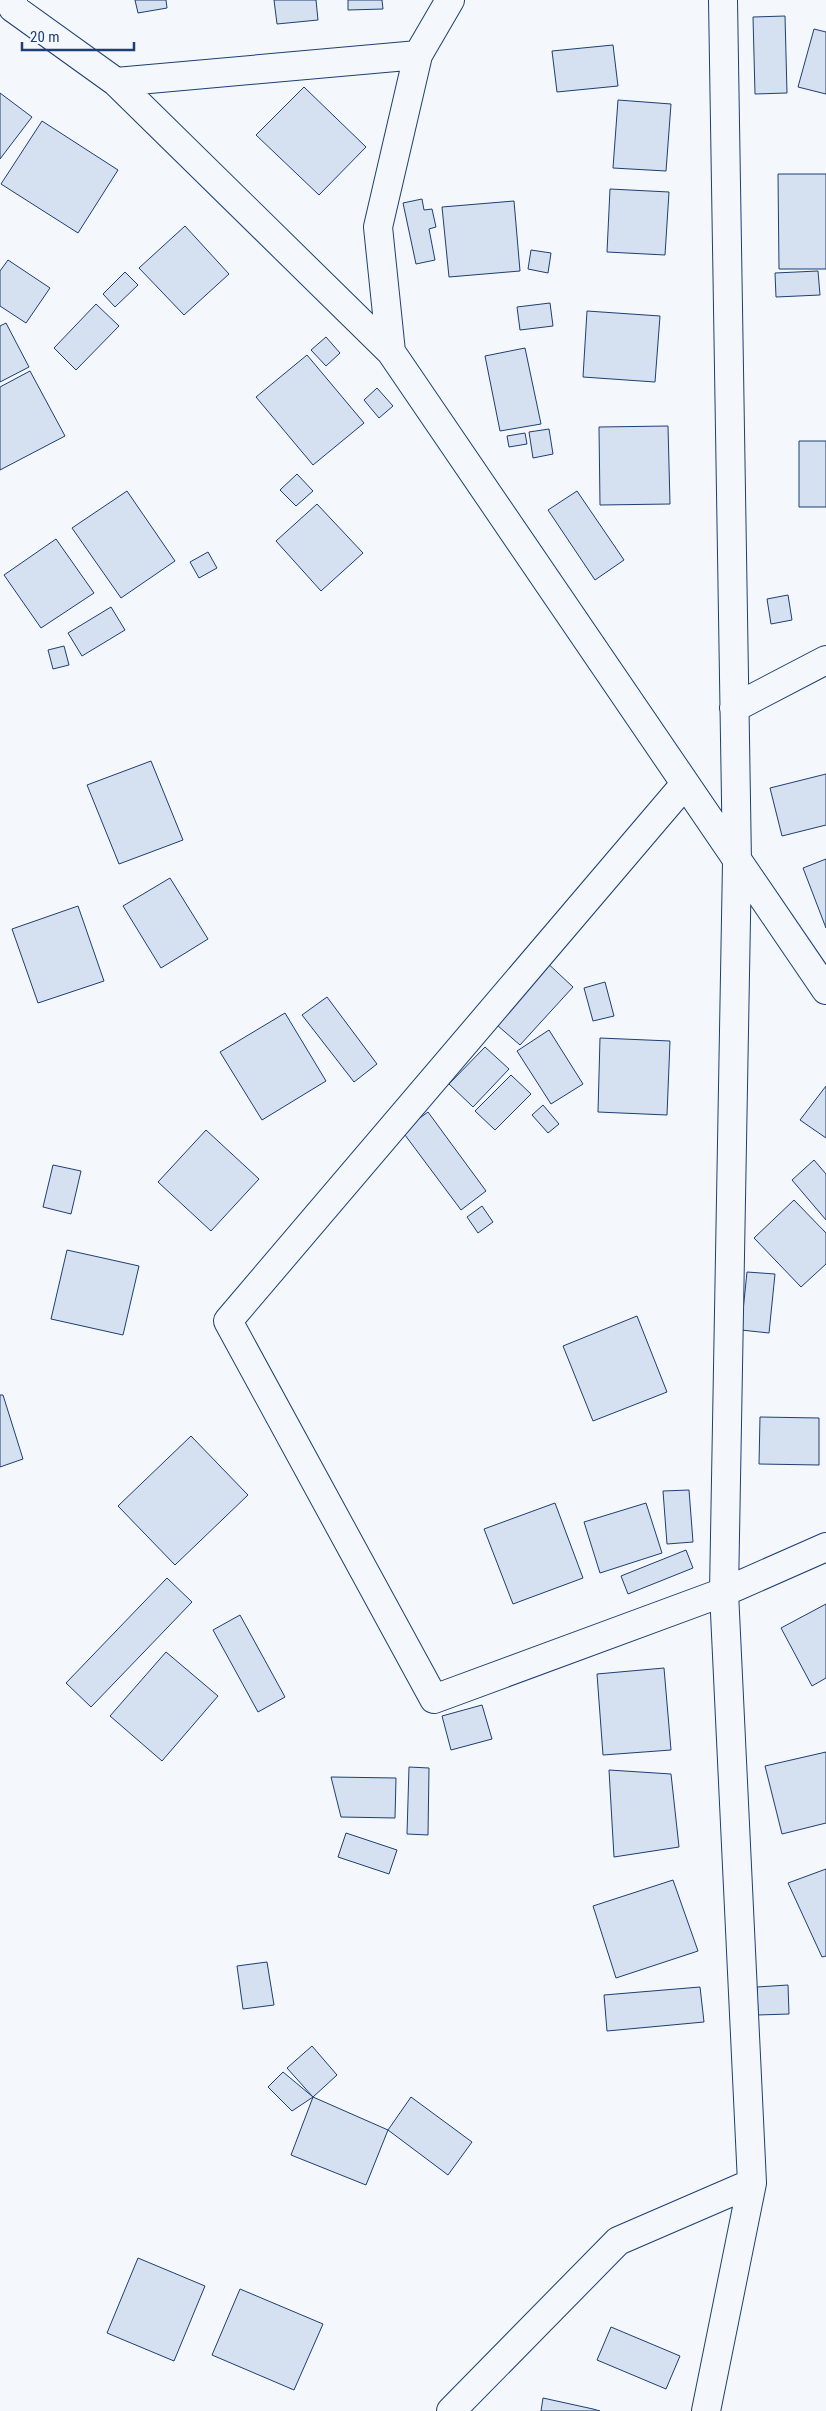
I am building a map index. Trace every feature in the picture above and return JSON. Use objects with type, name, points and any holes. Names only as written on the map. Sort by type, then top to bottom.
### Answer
[{"type":"street","points":[[13,0],[13,8],[116,82],[391,352],[826,990]]},
{"type":"street","points":[[391,352],[378,227],[418,55],[450,0]]},
{"type":"street","points":[[706,2411],[752,2184],[724,1592],[737,862],[723,0]]},
{"type":"street","points":[[116,82],[418,55]]},
{"type":"street","points":[[734,708],[826,660]]},
{"type":"street","points":[[685,784],[228,1321],[434,1699],[724,1592],[826,1546]]},
{"type":"street","points":[[451,2411],[618,2241],[752,2184]]},
{"type":"building","points":[[135,0],[166,0],[167,8],[138,13]]},
{"type":"building","points":[[274,0],[316,0],[318,20],[277,24]]},
{"type":"building","points":[[348,0],[382,0],[383,9],[348,10]]},
{"type":"building","points":[[785,16],[787,93],[755,94],[753,17]]},
{"type":"building","points":[[814,29],[826,32],[826,94],[798,87]]},
{"type":"building","points":[[613,45],[618,86],[557,92],[552,51]]},
{"type":"building","points":[[304,87],[366,147],[319,195],[256,135]]},
{"type":"building","points":[[0,93],[32,117],[0,159]]},
{"type":"building","points":[[618,100],[671,104],[666,171],[613,168]]},
{"type":"building","points":[[42,121],[118,170],[78,233],[1,184]]},
{"type":"building","points":[[778,174],[826,174],[826,269],[779,269]]},
{"type":"building","points":[[610,189],[669,192],[665,255],[607,252]]},
{"type":"building","points":[[422,199],[424,210],[432,209],[436,227],[429,229],[435,260],[416,264],[403,203]]},
{"type":"building","points":[[514,201],[520,271],[449,277],[442,207]]},
{"type":"building","points":[[185,226],[229,274],[184,315],[139,268]]},
{"type":"building","points":[[531,250],[551,253],[548,273],[528,269]]},
{"type":"building","points":[[8,260],[50,288],[26,323],[0,306],[0,271]]},
{"type":"building","points":[[818,271],[820,295],[776,297],[775,273]]},
{"type":"building","points":[[125,272],[138,285],[115,307],[103,294]]},
{"type":"building","points":[[550,303],[553,326],[520,330],[517,307]]},
{"type":"building","points":[[96,304],[119,326],[76,370],[54,348]]},
{"type":"building","points":[[587,311],[660,316],[655,382],[583,377]]},
{"type":"building","points":[[6,323],[29,367],[0,382],[0,326]]},
{"type":"building","points":[[326,337],[340,353],[326,366],[311,350]]},
{"type":"building","points":[[525,348],[541,424],[500,431],[485,356]]},
{"type":"building","points":[[307,355],[364,423],[313,465],[256,397]]},
{"type":"building","points":[[30,371],[65,436],[0,470],[0,387]]},
{"type":"building","points":[[377,388],[393,406],[379,418],[364,400]]},
{"type":"building","points":[[668,426],[670,504],[600,505],[599,427]]},
{"type":"building","points":[[549,429],[553,454],[533,458],[529,432]]},
{"type":"building","points":[[525,433],[527,444],[509,447],[507,436]]},
{"type":"building","points":[[799,441],[826,441],[826,507],[799,507]]},
{"type":"building","points":[[297,474],[313,491],[296,506],[280,490]]},
{"type":"building","points":[[127,491],[175,561],[121,598],[72,528]]},
{"type":"building","points":[[577,491],[624,560],[595,580],[548,510]]},
{"type":"building","points":[[317,504],[363,553],[321,591],[276,541]]},
{"type":"building","points":[[56,539],[94,593],[41,628],[4,575]]},
{"type":"building","points":[[208,552],[217,568],[199,578],[190,562]]},
{"type":"building","points":[[788,595],[792,620],[771,624],[767,599]]},
{"type":"building","points":[[111,607],[125,630],[82,656],[68,633]]},
{"type":"building","points":[[64,646],[69,665],[53,669],[48,650]]},
{"type":"building","points":[[151,761],[183,840],[119,864],[87,785]]},
{"type":"building","points":[[826,774],[826,825],[782,836],[770,788]]},
{"type":"building","points":[[826,859],[826,928],[803,868]]},
{"type":"building","points":[[170,878],[208,939],[161,968],[123,906]]},
{"type":"building","points":[[78,906],[104,981],[38,1003],[12,929]]},
{"type":"building","points":[[543,959],[573,987],[520,1045],[490,1019]]},
{"type":"building","points":[[605,982],[614,1016],[593,1021],[584,988]]},
{"type":"building","points":[[327,997],[377,1064],[354,1082],[302,1015]]},
{"type":"building","points":[[285,1013],[326,1081],[262,1120],[220,1052]]},
{"type":"building","points":[[549,1030],[583,1084],[551,1104],[517,1051]]},
{"type":"building","points":[[600,1038],[670,1041],[667,1115],[598,1112]]},
{"type":"building","points":[[485,1047],[509,1069],[473,1107],[449,1084]]},
{"type":"building","points":[[511,1075],[531,1094],[495,1130],[475,1111]]},
{"type":"building","points":[[826,1086],[826,1138],[800,1120]]},
{"type":"building","points":[[543,1105],[559,1124],[548,1133],[532,1115]]},
{"type":"building","points":[[428,1112],[486,1191],[461,1210],[402,1131]]},
{"type":"building","points":[[206,1130],[259,1179],[211,1231],[158,1182]]},
{"type":"building","points":[[814,1160],[826,1174],[826,1220],[792,1180]]},
{"type":"building","points":[[53,1165],[81,1171],[71,1214],[43,1207]]},
{"type":"building","points":[[794,1200],[826,1233],[826,1264],[801,1287],[754,1238]]},
{"type":"building","points":[[482,1206],[493,1222],[478,1233],[467,1217]]},
{"type":"building","points":[[67,1250],[139,1266],[123,1335],[51,1319]]},
{"type":"building","points":[[747,1272],[775,1274],[769,1333],[741,1330]]},
{"type":"building","points":[[637,1316],[667,1392],[593,1421],[563,1346]]},
{"type":"building","points":[[0,1395],[3,1395],[23,1459],[0,1467]]},
{"type":"building","points":[[760,1417],[819,1418],[819,1465],[759,1464]]},
{"type":"building","points":[[191,1436],[248,1495],[175,1565],[118,1506]]},
{"type":"building","points":[[689,1490],[693,1542],[667,1544],[663,1491]]},
{"type":"building","points":[[555,1503],[583,1578],[513,1604],[484,1529]]},
{"type":"building","points":[[646,1503],[662,1553],[600,1573],[584,1522]]},
{"type":"building","points":[[686,1550],[693,1568],[628,1594],[621,1576]]},
{"type":"building","points":[[167,1578],[192,1602],[91,1707],[66,1683]]},
{"type":"building","points":[[826,1604],[826,1678],[812,1686],[781,1628]]},
{"type":"building","points":[[240,1615],[285,1697],[258,1712],[213,1630]]},
{"type":"building","points":[[166,1652],[218,1696],[162,1761],[110,1716]]},
{"type":"building","points":[[664,1668],[671,1750],[603,1755],[597,1674]]},
{"type":"building","points":[[482,1705],[492,1739],[451,1750],[442,1716]]},
{"type":"building","points":[[826,1752],[826,1823],[782,1834],[765,1766]]},
{"type":"building","points":[[409,1767],[429,1768],[428,1835],[407,1834]]},
{"type":"building","points":[[609,1770],[671,1774],[679,1847],[614,1857]]},
{"type":"building","points":[[331,1777],[396,1778],[395,1818],[341,1817]]},
{"type":"building","points":[[346,1833],[397,1850],[389,1874],[338,1857]]},
{"type":"building","points":[[826,1869],[826,1956],[822,1957],[788,1883]]},
{"type":"building","points":[[673,1880],[698,1951],[616,1978],[593,1906]]},
{"type":"building","points":[[267,1962],[274,2005],[243,2009],[237,1966]]},
{"type":"building","points":[[788,1985],[789,2014],[758,2015],[757,1987]]},
{"type":"building","points":[[700,1987],[704,2022],[607,2031],[604,1995]]},
{"type":"building","points":[[312,2046],[337,2075],[313,2097],[287,2068]]},
{"type":"building","points":[[283,2072],[313,2097],[292,2111],[268,2087]]},
{"type":"building","points":[[313,2097],[388,2130],[366,2185],[291,2155]]},
{"type":"building","points":[[411,2097],[472,2142],[448,2175],[388,2130]]},
{"type":"building","points":[[138,2258],[205,2286],[174,2361],[107,2333]]},
{"type":"building","points":[[240,2289],[323,2324],[294,2390],[212,2355]]},
{"type":"building","points":[[611,2327],[680,2356],[666,2389],[597,2360]]},
{"type":"building","points":[[543,2398],[593,2409],[600,2411],[541,2411]]}]
